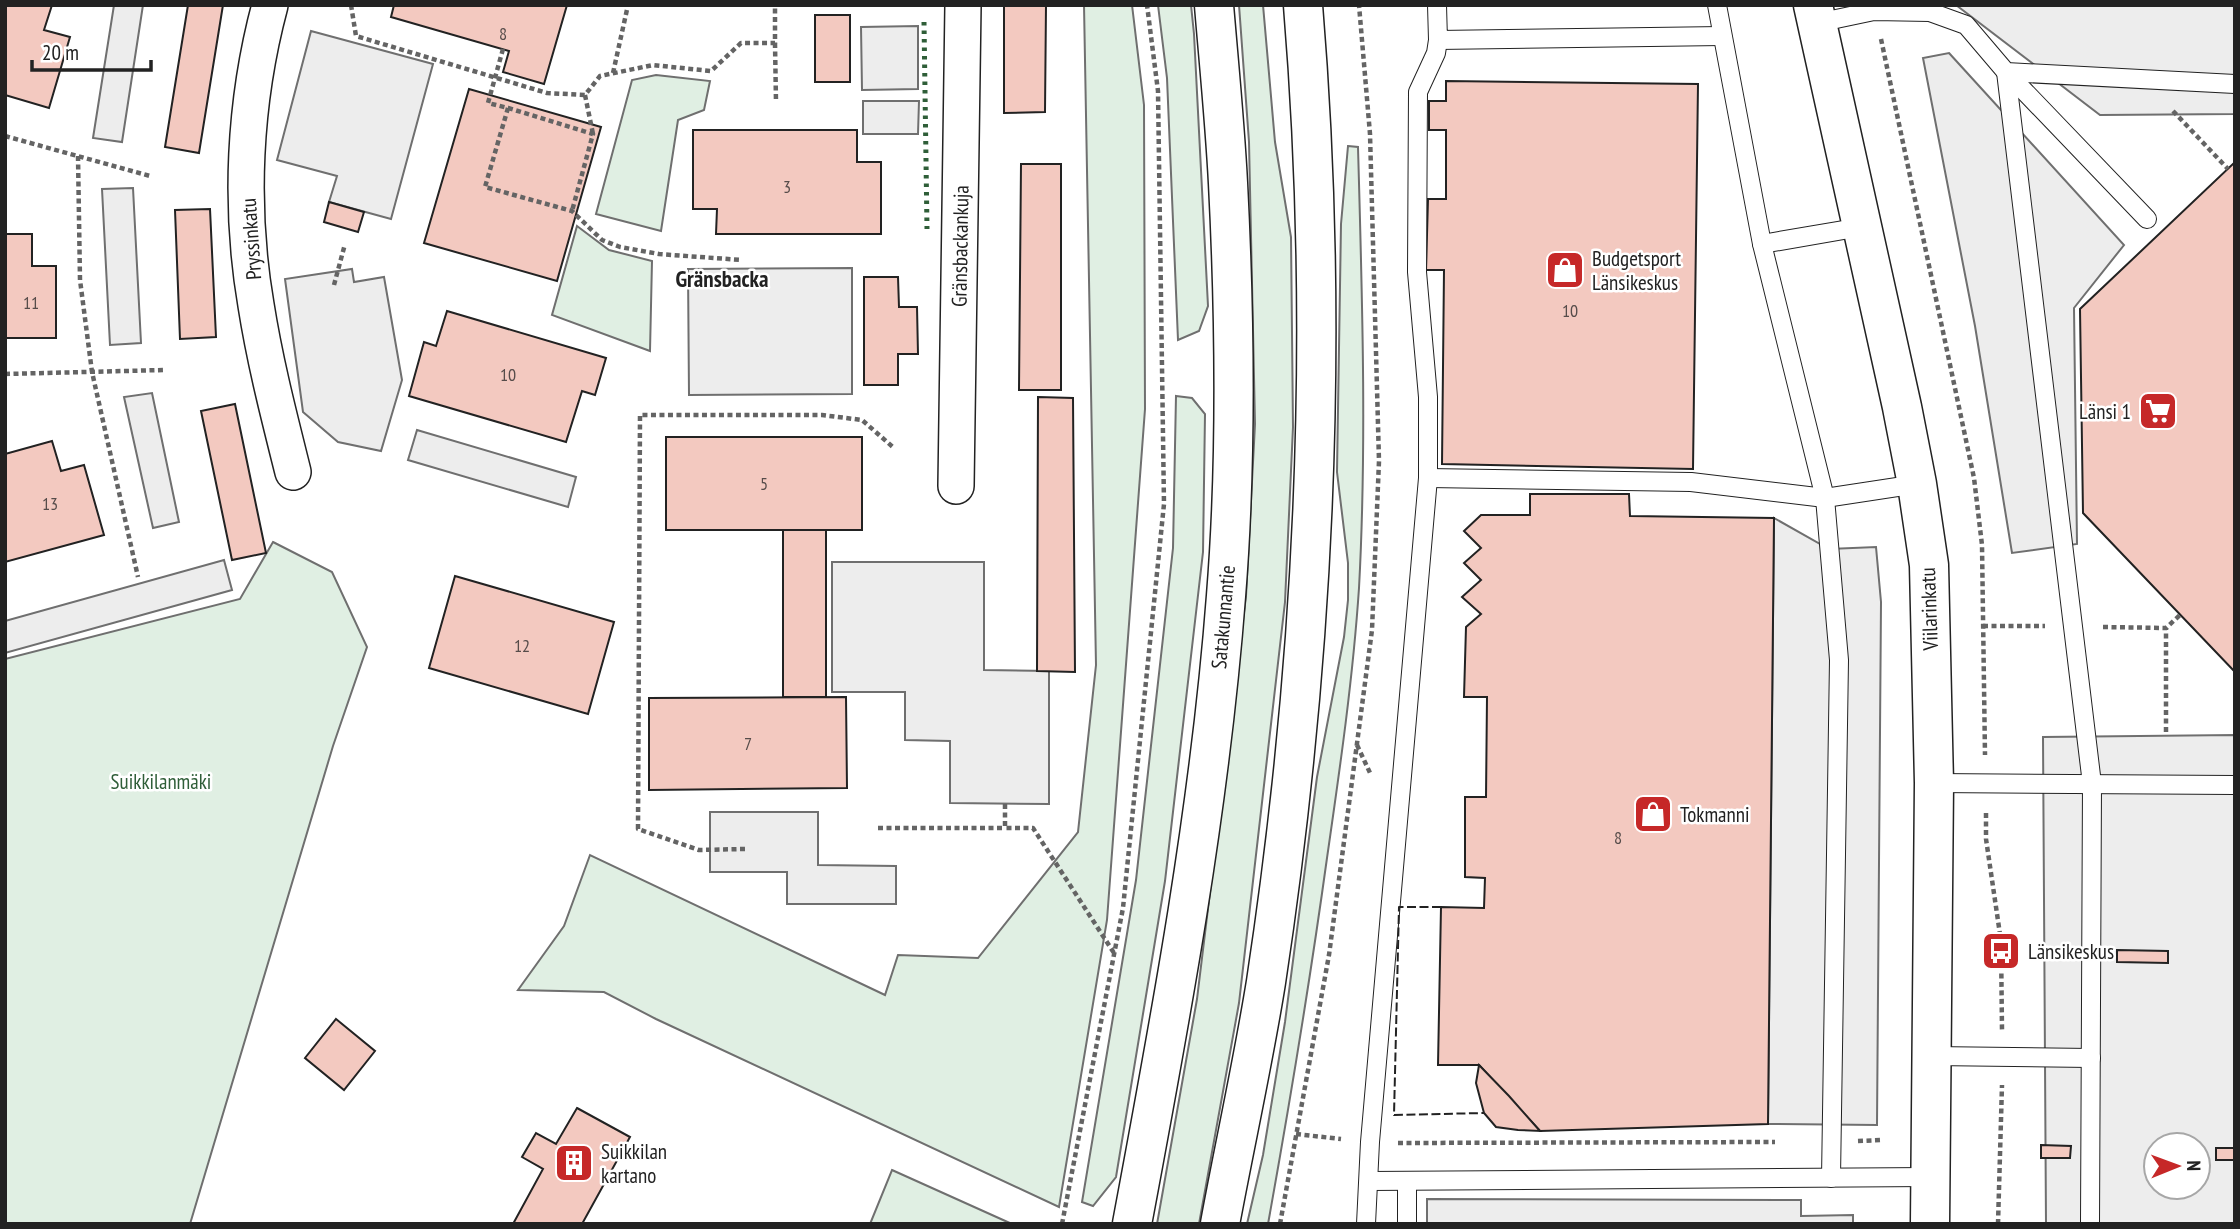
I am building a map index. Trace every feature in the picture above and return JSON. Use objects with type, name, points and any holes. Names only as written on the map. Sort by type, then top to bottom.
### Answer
[{"type":"main road","name":"Satakunnantie","points":[[1132,1224],[1176,988],[1206,777],[1226,596],[1234,413],[1228,182],[1214,5]]},
{"type":"main road","points":[[1220,1224],[1265,983],[1292,780],[1308,604],[1317,414],[1313,174],[1303,5]]},
{"type":"main road","name":"Viilarinkatu","points":[[1815,14],[1917,484],[1929,565],[1934,783],[1930,1224]]},
{"type":"street","name":"Pryssinkatu","points":[[270,5],[260,43],[249,108],[247,218],[255,303],[269,376],[293,471]]},
{"type":"street","name":"Gränsbackankuja","points":[[956,486],[964,5]]},
{"type":"lane","points":[[1366,1224],[1370,1142],[1428,478],[1428,397],[1417,272],[1418,92],[1436,54],[1437,5]]},
{"type":"lane","points":[[1717,5],[1762,244],[1825,498],[1839,660],[1831,1178]]},
{"type":"lane","points":[[1815,14],[1930,12],[1966,25],[2006,72],[2147,219]]},
{"type":"lane","points":[[1438,40],[1722,36]]},
{"type":"lane","points":[[2006,72],[2235,84]]},
{"type":"lane","points":[[2006,72],[2092,784],[2090,1224]]},
{"type":"lane","points":[[1762,244],[1861,227]]},
{"type":"lane","points":[[1428,478],[1690,482],[1825,498],[1917,484]]},
{"type":"lane","points":[[1934,783],[2235,785]]},
{"type":"lane","points":[[1932,1056],[2091,1058]]},
{"type":"lane","points":[[1369,1181],[1930,1177]]},
{"type":"lane","points":[[1407,1181],[1407,1224]]},
{"type":"path","points":[[351,5],[356,36],[547,93],[585,95]]},
{"type":"path","points":[[613,73],[628,5]]},
{"type":"path","points":[[775,5],[776,102]]},
{"type":"path","points":[[1062,1224],[1125,894],[1164,504],[1158,91],[1147,5]]},
{"type":"path","points":[[1280,1224],[1329,955],[1372,630],[1379,461],[1370,134],[1359,5]]},
{"type":"path","points":[[572,211],[593,134],[585,95],[600,76],[653,65],[711,71],[741,43],[775,43]]},
{"type":"path","points":[[503,49],[488,103],[593,134]]},
{"type":"path","points":[[2142,79],[2228,169]]},
{"type":"path","points":[[508,108],[485,187],[572,211],[602,240],[620,247],[659,254],[741,260]]},
{"type":"path","points":[[5,136],[150,176]]},
{"type":"path","points":[[78,156],[80,280],[92,372],[138,577]]},
{"type":"path","points":[[334,285],[345,244]]},
{"type":"path","points":[[5,374],[164,370]]},
{"type":"path","points":[[745,849],[699,850],[638,829],[640,415],[822,415],[862,420],[894,448]]},
{"type":"path","points":[[2166,732],[2166,628],[2180,615]]},
{"type":"path","points":[[1004,804],[1005,828]]},
{"type":"path","points":[[878,828],[1033,828],[1114,953]]},
{"type":"path","points":[[1296,1134],[1427,1145],[1775,1142]]},
{"type":"path","points":[[1847,1141],[1882,1140]]},
{"type":"green space","points":[[1084,5],[1132,5],[1144,105],[1145,409],[1107,920],[1059,1207],[656,1019],[604,992],[518,990],[564,926],[590,855],[885,995],[898,955],[978,958],[1078,832],[1096,665]]},
{"type":"green space","points":[[1158,5],[1191,5],[1194,34],[1208,306],[1199,331],[1178,340],[1167,78]]},
{"type":"green space","points":[[1239,5],[1263,5],[1275,142],[1291,237],[1293,427],[1285,602],[1239,1003],[1199,1224],[1157,1224],[1197,999],[1246,596],[1255,424],[1249,142]]},
{"type":"green space","points":[[656,75],[710,81],[704,110],[678,120],[661,231],[596,214],[632,80]]},
{"type":"green space","points":[[1348,146],[1358,147],[1363,367],[1363,478],[1359,588],[1353,656],[1314,950],[1268,1224],[1247,1224],[1263,1155],[1285,1022],[1317,777],[1344,637],[1348,600],[1348,563],[1337,472],[1341,224]]},
{"type":"green space","points":[[577,226],[609,250],[652,261],[650,351],[552,315]]},
{"type":"green space","points":[[1176,396],[1192,398],[1205,414],[1203,552],[1165,881],[1116,1177],[1093,1206],[1082,1202],[1136,880],[1173,548]]},
{"type":"green space","name":"Suikkilanmäki","points":[[273,542],[332,572],[367,647],[333,746],[190,1224],[5,1224],[5,659],[240,599]]},
{"type":"green space","points":[[892,1170],[1012,1224],[870,1224]]},
{"type":"shaded area","points":[[114,5],[143,5],[122,142],[93,138]]},
{"type":"shaded area","points":[[1956,5],[2235,5],[2235,114],[2100,115]]},
{"type":"shaded area","points":[[918,26],[918,89],[862,90],[861,27]]},
{"type":"shaded area","points":[[311,31],[433,64],[391,219],[329,202],[337,176],[277,160]]},
{"type":"shaded area","points":[[1949,53],[2124,245],[2074,308],[2077,544],[2012,553],[1975,326],[1923,58]]},
{"type":"shaded area","points":[[863,101],[919,101],[918,134],[863,134]]},
{"type":"shaded area","points":[[133,188],[141,343],[110,345],[102,189]]},
{"type":"shaded area","points":[[852,268],[852,394],[689,395],[688,269]]},
{"type":"shaded area","points":[[352,269],[354,282],[384,277],[402,380],[381,451],[338,442],[303,412],[285,279]]},
{"type":"shaded area","points":[[152,393],[179,522],[153,528],[124,397]]},
{"type":"shaded area","points":[[417,430],[576,477],[568,507],[408,460]]},
{"type":"shaded area","points":[[1774,518],[1829,549],[1876,547],[1881,602],[1877,1125],[1768,1124]]},
{"type":"shaded area","points":[[224,560],[232,590],[5,653],[5,621]]},
{"type":"shaded area","points":[[832,562],[984,562],[984,670],[1049,671],[1049,804],[950,803],[950,741],[905,740],[905,692],[832,692]]},
{"type":"shaded area","points":[[2235,735],[2235,1224],[2046,1224],[2043,737]]},
{"type":"shaded area","points":[[710,812],[818,812],[818,865],[896,866],[896,904],[787,904],[787,872],[710,872]]},
{"type":"shaded area","points":[[1427,1199],[1801,1200],[1801,1216],[1853,1215],[1853,1224],[1427,1224]]},
{"type":"building","points":[[5,5],[52,5],[44,30],[70,37],[49,108],[5,95]]},
{"type":"building","points":[[188,5],[223,5],[199,153],[165,147]]},
{"type":"building","points":[[394,5],[567,5],[544,84],[503,72],[509,51],[391,17]]},
{"type":"building","points":[[1004,5],[1046,5],[1045,112],[1004,113]]},
{"type":"building","points":[[815,15],[850,15],[850,82],[815,82]]},
{"type":"building","points":[[1446,81],[1698,84],[1693,469],[1442,464],[1444,270],[1426,270],[1428,199],[1446,199],[1446,130],[1429,130],[1429,101],[1446,101]]},
{"type":"building","points":[[469,89],[601,127],[557,281],[424,243]]},
{"type":"building","points":[[693,130],[857,130],[857,162],[881,162],[881,234],[716,234],[717,209],[693,209]]},
{"type":"building","name":"Länsi 1","points":[[2235,162],[2235,672],[2083,513],[2080,309]]},
{"type":"building","points":[[1021,164],[1061,164],[1061,390],[1019,390]]},
{"type":"building","points":[[329,202],[364,212],[358,232],[324,222]]},
{"type":"building","points":[[210,209],[216,337],[180,339],[175,210]]},
{"type":"building","points":[[5,234],[32,234],[32,266],[56,266],[56,338],[5,338]]},
{"type":"building","points":[[864,277],[898,277],[899,307],[917,307],[918,354],[898,354],[898,385],[864,385]]},
{"type":"building","points":[[447,311],[606,358],[595,395],[582,391],[566,442],[409,396],[424,342],[436,346]]},
{"type":"building","points":[[1038,397],[1073,398],[1075,672],[1037,671]]},
{"type":"building","points":[[235,404],[266,553],[232,560],[201,411]]},
{"type":"building","points":[[666,437],[862,437],[862,530],[666,530]]},
{"type":"building","points":[[52,441],[61,471],[84,465],[104,535],[5,562],[5,454]]},
{"type":"building","points":[[1530,494],[1629,494],[1630,516],[1774,518],[1768,1124],[1540,1131],[1479,1065],[1438,1065],[1441,907],[1484,908],[1485,878],[1465,877],[1465,797],[1486,797],[1487,697],[1464,697],[1466,627],[1481,614],[1462,597],[1481,580],[1464,563],[1481,548],[1464,531],[1481,515],[1530,515]]},
{"type":"building","points":[[783,530],[826,530],[826,697],[783,697]]},
{"type":"building","points":[[455,576],[614,622],[588,714],[429,668]]},
{"type":"building","points":[[846,697],[847,788],[649,790],[649,698]]},
{"type":"building","points":[[2117,950],[2168,951],[2168,963],[2117,962]]},
{"type":"building","points":[[336,1019],[375,1051],[344,1090],[305,1058]]},
{"type":"building","points":[[1479,1065],[1540,1131],[1496,1127],[1484,1113],[1476,1083]]},
{"type":"building","name":"Suikkilan kartano","points":[[577,1108],[630,1137],[582,1224],[513,1224],[543,1169],[522,1157],[536,1133],[556,1144]]},
{"type":"building","points":[[2041,1145],[2071,1146],[2070,1158],[2041,1158]]},
{"type":"building","points":[[2216,1148],[2235,1148],[2235,1160],[2216,1160]]},
{"type":"hedge","points":[[924,22],[927,229]]},
{"type":"fence","points":[[1441,907],[1399,907],[1394,1115],[1484,1113]]},
{"type":"place","name":"Budgetsport Länsikeskus","points":[[1565,270]]},
{"type":"place","name":"Länsi 1","points":[[2158,411]]},
{"type":"place","name":"Tokmanni","points":[[1653,814]]},
{"type":"place","name":"Länsikeskus","points":[[2001,951]]},
{"type":"place","name":"Suikkilan kartano","points":[[574,1163]]},
{"type":"district","name":"Gränsbacka","points":[[722,278]]}]
